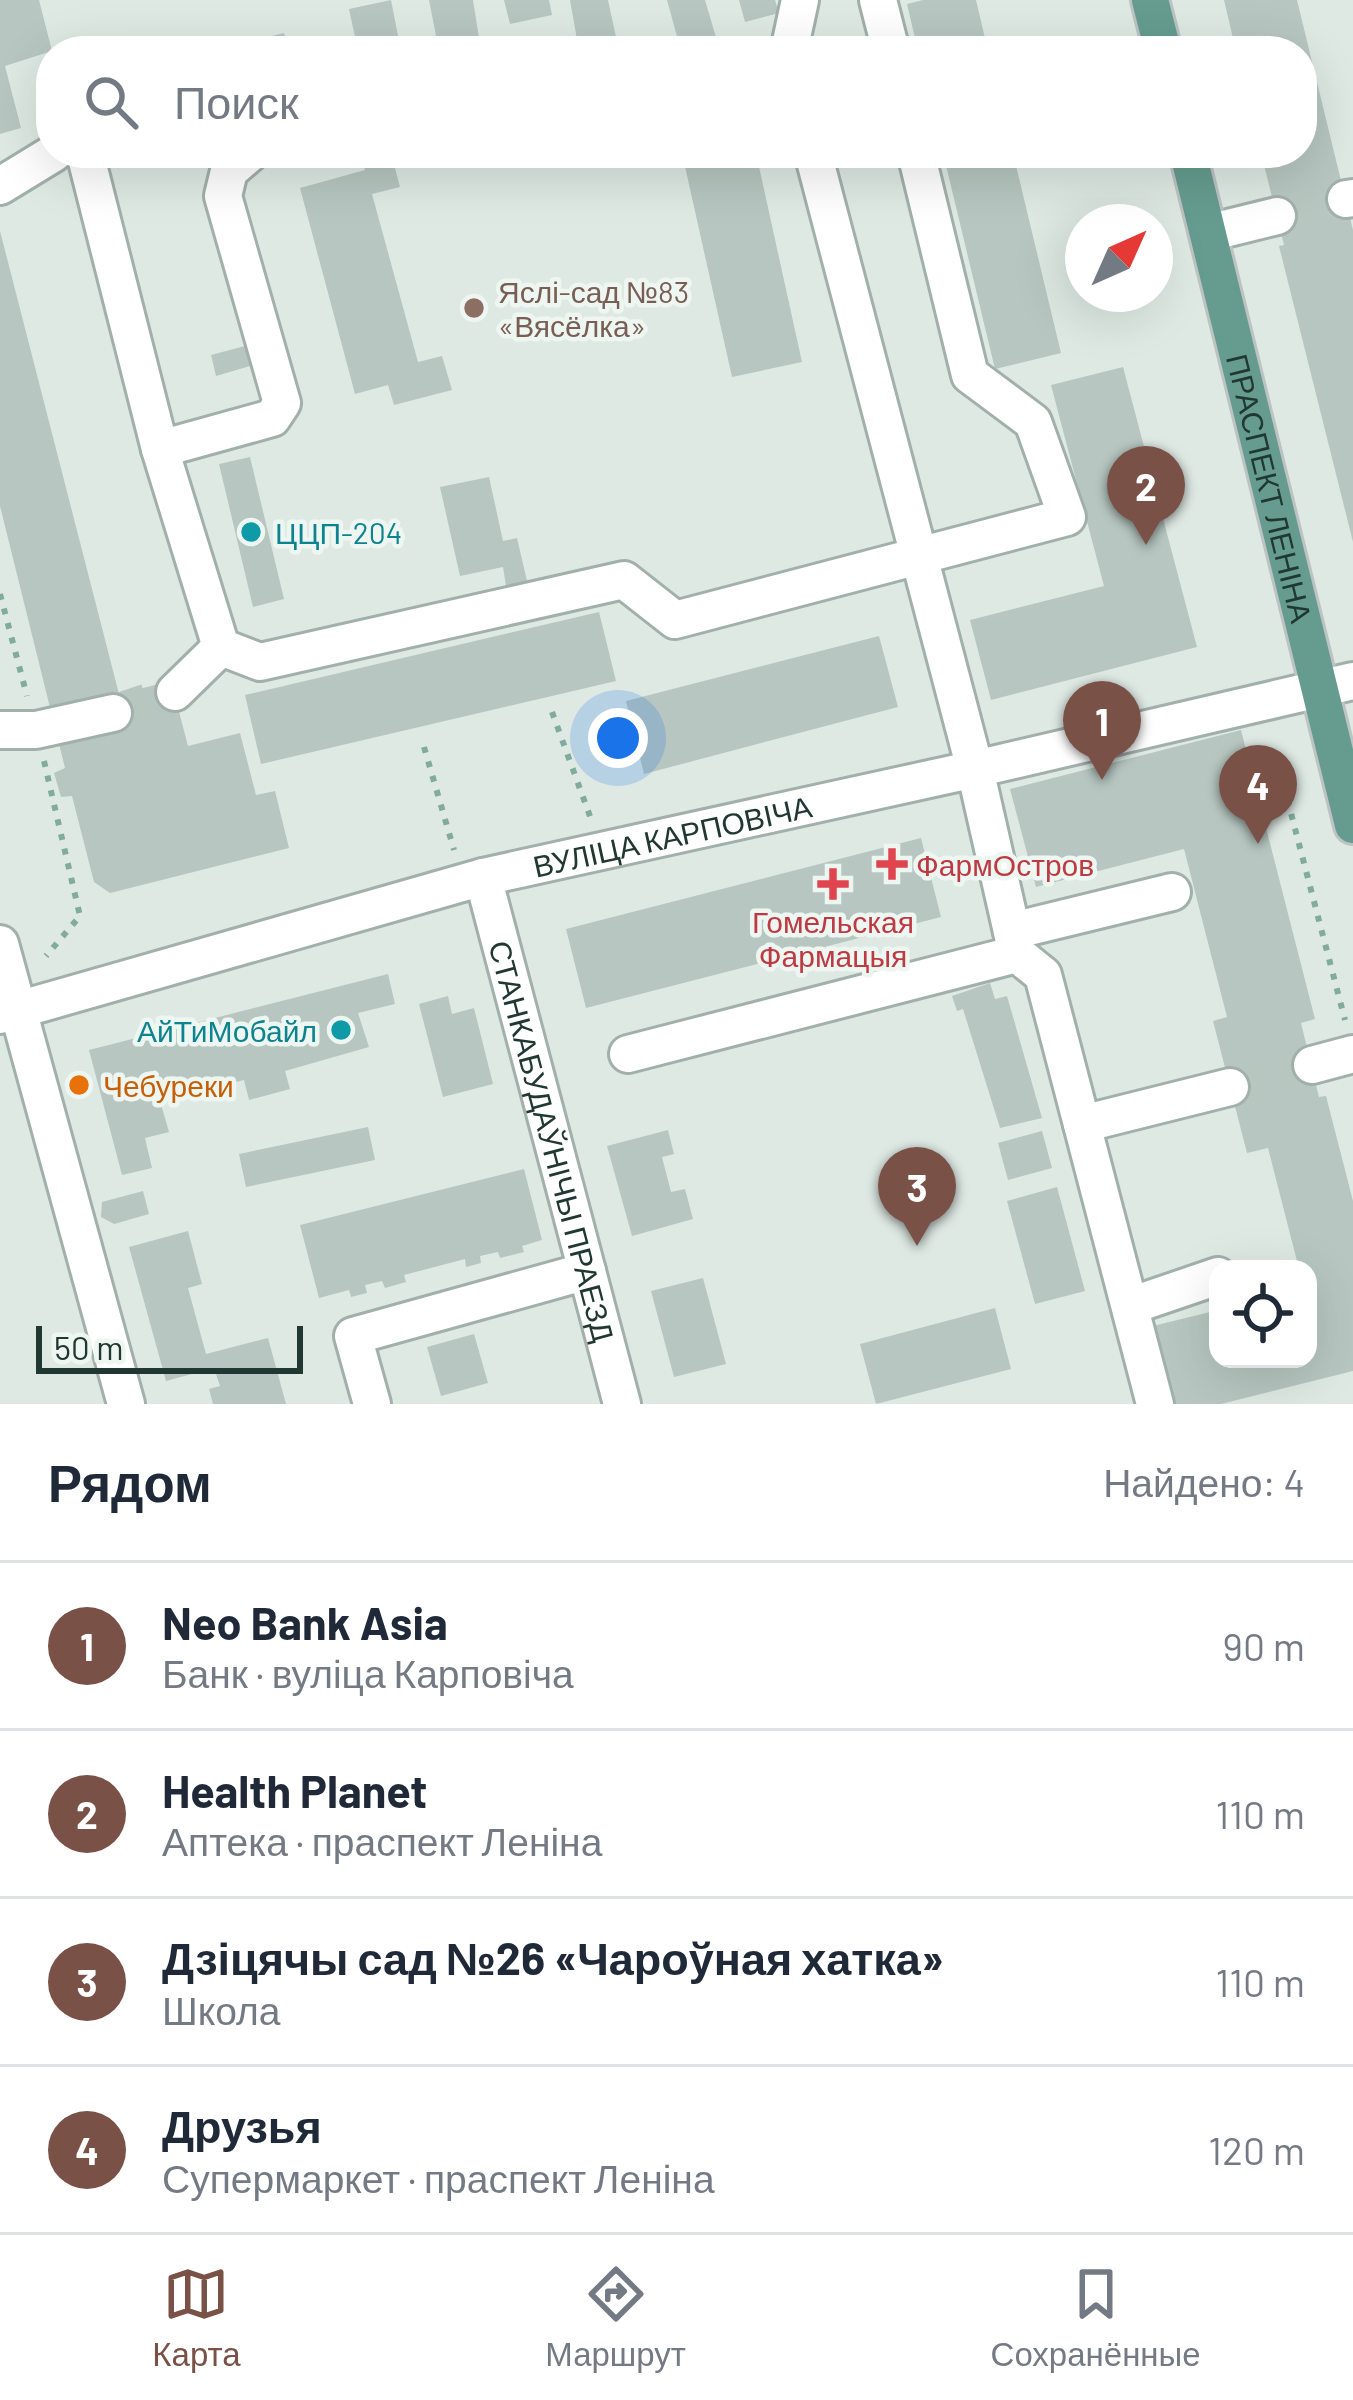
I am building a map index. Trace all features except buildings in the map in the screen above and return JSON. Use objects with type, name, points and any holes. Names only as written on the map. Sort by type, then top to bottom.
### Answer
[{"type":"main road","points":[[1150,0],[1159,36]]},
{"type":"main road","name":"ПРАСПЕКТ ЛЕНІНА","points":[[1192,168],[1336,685],[1353,825]]},
{"type":"street","points":[[792,36],[800,0]]},
{"type":"street","points":[[878,0],[887,36]]},
{"type":"street","points":[[0,186],[36,164]]},
{"type":"street","points":[[89,168],[160,449],[220,646]]},
{"type":"street","points":[[160,449],[272,418],[281,403],[223,196],[232,168]]},
{"type":"street","points":[[817,168],[974,770],[1014,942],[1043,975],[1155,1404]]},
{"type":"street","points":[[220,646],[260,662],[624,580],[675,620],[1067,517],[1033,422],[970,375],[920,168]]},
{"type":"street","points":[[1208,233],[1276,217]]},
{"type":"street","points":[[175,692],[220,646]]},
{"type":"street","name":"ВУЛІЦА КАРПОВІЧА","points":[[8,1013],[473,880],[1336,685]]},
{"type":"street","points":[[18,730],[112,713]]},
{"type":"street","name":"СТАНКАБУДАЎНІЧЫ ПРАЕЗД","points":[[473,880],[622,1404]]},
{"type":"street","points":[[628,1054],[1172,892]]},
{"type":"street","points":[[0,944],[8,1013],[126,1404]]},
{"type":"street","points":[[1312,1065],[1350,1043]]},
{"type":"street","points":[[1082,1124],[1230,1087]]},
{"type":"street","points":[[373,1404],[352,1336],[587,1271]]},
{"type":"street","points":[[1130,1306],[1209,1279]]},
{"type":"path","points":[[0,594],[18,730],[80,916],[46,956]]},
{"type":"path","points":[[552,712],[602,851]]},
{"type":"path","points":[[424,747],[473,880]]},
{"type":"path","points":[[1276,756],[1350,1043]]},
{"type":"tunnel","points":[[1277,216],[1346,199]]},
{"type":"tunnel","points":[[113,713],[175,692]]},
{"type":"tunnel","points":[[1230,1087],[1312,1065]]},
{"type":"place","name":"Яслі-сад №83 «Вясёлка»","points":[[474,308]]},
{"type":"place","name":"ЦЦП-204","points":[[251,532]]},
{"type":"place","name":"Health Planet","points":[[1146,545]]},
{"type":"place","name":"Neo Bank Asia","points":[[1102,780]]},
{"type":"place","name":"Друзья","points":[[1258,844]]},
{"type":"place","name":"ФармОстров","points":[[892,864]]},
{"type":"place","name":"Гомельская Фармацыя","points":[[833,884]]},
{"type":"place","name":"АйТиМобайл","points":[[341,1030]]},
{"type":"place","name":"Чебуреки","points":[[79,1085]]},
{"type":"place","name":"Дзіцячы сад №26 «Чароўная хатка»","points":[[917,1246]]}]
